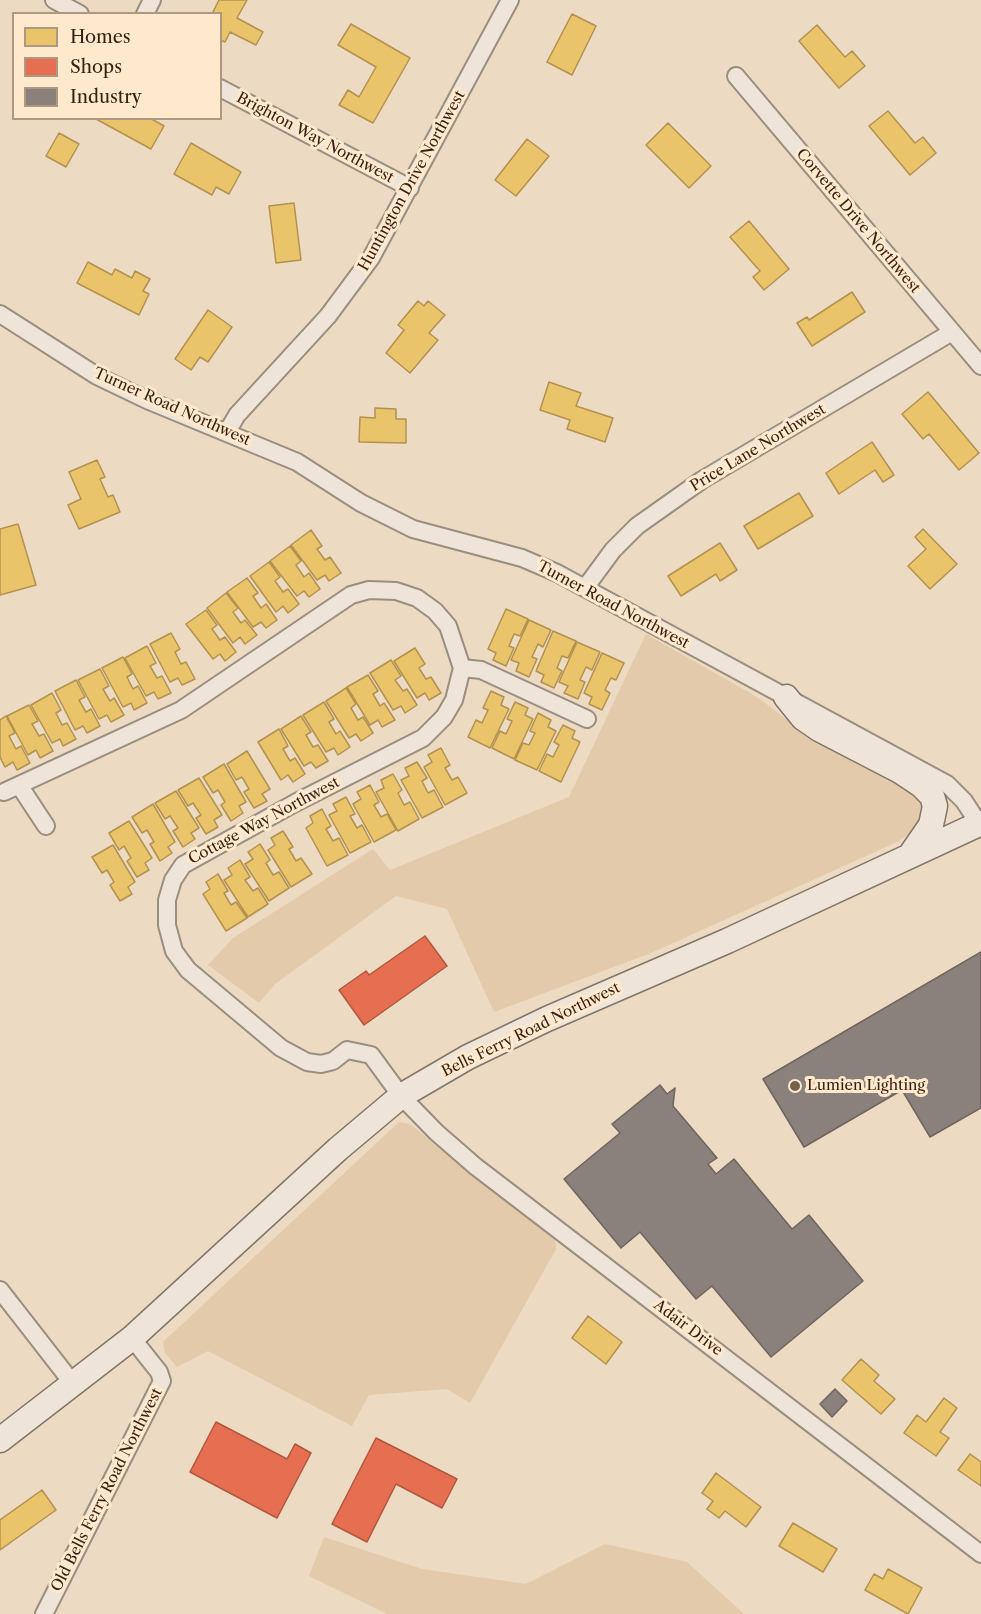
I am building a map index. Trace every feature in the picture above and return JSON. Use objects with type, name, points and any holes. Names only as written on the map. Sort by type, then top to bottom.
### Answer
[{"type":"main road","points":[[786,698],[803,718],[819,729],[900,771],[921,785],[932,796],[935,806],[932,825],[910,856]]},
{"type":"main road","name":"Bells Ferry Road Northwest","points":[[0,1440],[132,1338],[338,1149],[401,1096],[468,1056],[980,825]]},
{"type":"street","points":[[54,0],[76,12]]},
{"type":"street","name":"Huntington Drive Northwest","points":[[227,432],[237,416],[328,316],[365,267],[410,188],[510,0]]},
{"type":"street","name":"Corvette Drive Northwest","points":[[736,76],[981,366]]},
{"type":"street","name":"Brighton Way Northwest","points":[[222,89],[410,188]]},
{"type":"street","name":"Turner Road Northwest","points":[[0,314],[97,375],[147,400],[297,462],[361,503],[413,530],[522,558],[585,588],[947,784],[964,801],[980,825]]},
{"type":"street","name":"Price Lane Northwest","points":[[585,588],[614,550],[637,526],[702,480],[952,333]]},
{"type":"street","points":[[4,792],[181,710],[337,603],[369,590],[396,591],[417,598],[435,611],[448,626],[462,668],[481,670],[587,719]]},
{"type":"street","name":"Cottage Way Northwest","points":[[401,1096],[371,1055],[347,1050],[333,1060],[321,1064],[307,1062],[281,1048],[188,970],[174,951],[167,925],[167,900],[173,880],[183,865],[196,856],[433,730],[454,700],[462,668]]},
{"type":"street","points":[[19,785],[46,826]]},
{"type":"street","name":"Adair Drive","points":[[401,1096],[436,1132],[475,1166],[981,1554]]},
{"type":"street","points":[[0,1290],[74,1385]]},
{"type":"street","name":"Old Bells Ferry Road Northwest","points":[[44,1614],[162,1381],[159,1372],[132,1338]]},
{"type":"shaded area","points":[[646,634],[757,697],[814,740],[908,787],[922,801],[923,816],[916,829],[897,842],[651,953],[494,1012],[447,909],[396,896],[275,984],[259,1003],[208,965],[233,938],[373,849],[390,870],[569,797]]},
{"type":"shaded area","points":[[399,1122],[410,1124],[555,1240],[556,1249],[470,1403],[447,1389],[369,1395],[352,1426],[208,1351],[177,1367],[165,1353],[163,1342]]},
{"type":"shaded area","points":[[324,1537],[422,1569],[526,1584],[605,1544],[687,1562],[744,1614],[387,1614],[309,1576]]},
{"type":"building: Homes","points":[[219,0],[247,0],[237,18],[263,32],[256,45],[230,32],[225,42],[222,41],[222,12],[213,12]]},
{"type":"building: Homes","points":[[572,14],[596,26],[572,75],[547,62]]},
{"type":"building: Homes","points":[[351,24],[410,58],[373,123],[339,105],[348,90],[359,97],[376,67],[338,45]]},
{"type":"building: Homes","points":[[817,25],[845,57],[852,51],[865,66],[839,88],[799,41]]},
{"type":"building: Homes","points":[[888,111],[915,143],[923,137],[936,153],[910,175],[869,126]]},
{"type":"building: Homes","points":[[98,120],[154,120],[164,126],[151,149]]},
{"type":"building: Homes","points":[[668,123],[711,166],[689,188],[646,145]]},
{"type":"building: Homes","points":[[59,133],[79,144],[66,167],[46,156]]},
{"type":"building: Homes","points":[[527,139],[549,156],[516,196],[495,180]]},
{"type":"building: Homes","points":[[191,143],[241,172],[229,194],[216,187],[212,195],[174,174]]},
{"type":"building: Homes","points":[[294,203],[301,260],[276,263],[269,206]]},
{"type":"building: Homes","points":[[749,221],[789,269],[764,290],[753,277],[760,271],[730,237]]},
{"type":"building: Homes","points":[[88,262],[112,275],[115,269],[132,278],[135,271],[150,279],[143,291],[149,294],[139,315],[77,283]]},
{"type":"building: Homes","points":[[852,292],[865,312],[812,346],[797,323],[807,317],[809,320]]},
{"type":"building: Homes","points":[[418,301],[424,306],[428,301],[445,315],[429,333],[438,340],[410,373],[386,353],[404,330],[398,325]]},
{"type":"building: Homes","points":[[208,310],[232,327],[208,362],[200,357],[191,370],[175,359]]},
{"type":"building: Homes","points":[[549,382],[581,393],[576,406],[613,418],[605,442],[567,429],[570,420],[540,410]]},
{"type":"building: Homes","points":[[928,392],[979,453],[959,470],[929,434],[923,439],[902,414]]},
{"type":"building: Homes","points":[[375,408],[396,409],[396,419],[406,419],[406,443],[359,442],[360,417],[375,418]]},
{"type":"building: Homes","points":[[872,442],[894,475],[883,482],[875,470],[839,494],[826,473]]},
{"type":"building: Homes","points":[[97,460],[105,477],[100,479],[108,497],[113,495],[120,512],[79,529],[68,505],[81,499],[69,472]]},
{"type":"building: Homes","points":[[799,493],[813,516],[758,549],[744,526]]},
{"type":"building: Homes","points":[[18,524],[36,585],[0,595],[0,529]]},
{"type":"building: Homes","points":[[923,529],[957,564],[930,589],[908,566],[926,549],[915,537]]},
{"type":"building: Homes","points":[[311,530],[322,546],[317,549],[325,560],[330,557],[341,573],[329,581],[325,575],[317,580],[291,545]]},
{"type":"building: Homes","points":[[720,543],[737,570],[720,581],[716,574],[681,596],[668,576]]},
{"type":"building: Homes","points":[[290,546],[301,561],[296,565],[304,577],[309,573],[320,589],[309,597],[304,591],[297,596],[270,561]]},
{"type":"building: Homes","points":[[269,562],[280,577],[275,581],[283,592],[288,589],[299,604],[288,613],[283,606],[276,612],[250,576]]},
{"type":"building: Homes","points":[[247,578],[258,593],[253,596],[261,608],[266,604],[277,620],[266,628],[261,622],[253,627],[227,592]]},
{"type":"building: Homes","points":[[226,593],[238,608],[233,612],[241,623],[245,620],[257,635],[245,644],[240,637],[233,643],[207,608]]},
{"type":"building: Homes","points":[[506,609],[528,619],[520,636],[514,634],[509,646],[514,648],[506,666],[493,660],[496,653],[488,649]]},
{"type":"building: Homes","points":[[206,610],[217,625],[212,629],[220,640],[225,637],[236,652],[225,661],[220,654],[213,659],[186,624]]},
{"type":"building: Homes","points":[[529,620],[551,630],[543,647],[538,644],[532,657],[537,659],[529,677],[516,671],[519,663],[511,660]]},
{"type":"building: Homes","points":[[553,631],[576,641],[568,658],[562,656],[557,668],[562,671],[554,688],[541,682],[544,675],[536,671]]},
{"type":"building: Homes","points":[[171,633],[180,649],[175,652],[181,664],[186,662],[195,679],[182,685],[178,678],[170,682],[150,644]]},
{"type":"building: Homes","points":[[577,642],[600,652],[592,670],[586,667],[580,680],[585,682],[578,699],[564,693],[568,686],[559,682]]},
{"type":"building: Homes","points":[[147,646],[156,663],[150,666],[157,678],[162,676],[171,693],[158,699],[154,692],[146,696],[125,658]]},
{"type":"building: Homes","points":[[415,648],[425,664],[419,668],[426,679],[431,677],[441,693],[429,700],[425,693],[417,698],[394,661]]},
{"type":"building: Homes","points":[[602,653],[624,663],[616,680],[611,678],[605,690],[610,693],[602,710],[589,704],[592,697],[584,693]]},
{"type":"building: Homes","points":[[123,657],[132,674],[127,677],[133,689],[138,686],[147,703],[134,710],[131,703],[123,707],[102,668]]},
{"type":"building: Homes","points":[[391,660],[401,676],[395,680],[403,691],[407,689],[417,705],[405,713],[401,706],[393,710],[370,673]]},
{"type":"building: Homes","points":[[100,669],[109,686],[103,689],[110,701],[114,698],[124,715],[111,722],[107,715],[99,719],[78,680]]},
{"type":"building: Homes","points":[[368,675],[378,691],[373,694],[380,706],[384,703],[395,720],[382,727],[378,720],[370,725],[347,687]]},
{"type":"building: Homes","points":[[76,680],[85,697],[79,700],[86,712],[91,709],[100,726],[87,733],[83,726],[75,730],[55,691]]},
{"type":"building: Homes","points":[[346,688],[356,704],[351,708],[358,720],[363,717],[373,733],[361,741],[356,734],[349,738],[326,701]]},
{"type":"building: Homes","points":[[491,691],[504,697],[501,705],[509,709],[490,748],[468,737],[476,720],[482,723],[488,710],[483,708]]},
{"type":"building: Homes","points":[[52,693],[61,710],[56,713],[62,725],[67,723],[76,739],[63,746],[60,739],[52,743],[31,705]]},
{"type":"building: Homes","points":[[324,702],[334,719],[329,722],[336,734],[340,731],[350,747],[338,755],[334,748],[326,752],[303,715]]},
{"type":"building: Homes","points":[[515,702],[528,708],[525,715],[533,719],[514,759],[492,748],[500,731],[506,734],[512,721],[507,719]]},
{"type":"building: Homes","points":[[29,705],[38,721],[32,724],[39,736],[44,734],[53,751],[40,758],[36,750],[28,755],[7,716]]},
{"type":"building: Homes","points":[[538,713],[551,720],[548,727],[556,731],[537,770],[515,760],[523,743],[529,745],[535,733],[530,731]]},
{"type":"building: Homes","points":[[6,716],[15,733],[9,736],[16,749],[21,746],[30,763],[17,770],[13,762],[5,767],[0,757],[0,720]]},
{"type":"building: Homes","points":[[301,716],[311,732],[306,735],[313,747],[318,745],[328,761],[316,768],[311,762],[304,766],[281,729]]},
{"type":"building: Homes","points":[[563,725],[575,731],[572,738],[580,742],[561,782],[539,771],[547,754],[553,757],[559,745],[554,742]]},
{"type":"building: Homes","points":[[279,729],[288,746],[283,749],[290,761],[295,758],[305,774],[293,782],[288,775],[281,780],[258,742]]},
{"type":"building: Homes","points":[[441,748],[450,765],[445,768],[452,780],[458,777],[467,793],[445,805],[424,767],[432,762],[428,755]]},
{"type":"building: Homes","points":[[247,751],[270,789],[262,794],[267,801],[254,808],[244,792],[249,789],[242,777],[236,780],[227,764]]},
{"type":"building: Homes","points":[[417,762],[427,778],[422,781],[428,793],[434,790],[443,807],[422,818],[401,780],[409,776],[405,768]]},
{"type":"building: Homes","points":[[224,764],[246,802],[239,806],[243,813],[231,821],[221,805],[225,802],[218,790],[213,793],[203,777]]},
{"type":"building: Homes","points":[[393,774],[402,790],[398,793],[404,805],[410,802],[419,819],[398,831],[376,792],[384,788],[381,780]]},
{"type":"building: Homes","points":[[199,778],[222,815],[214,820],[218,827],[206,834],[196,818],[201,815],[193,803],[188,806],[178,790]]},
{"type":"building: Homes","points":[[370,785],[379,802],[374,805],[381,817],[387,814],[396,830],[374,842],[353,804],[361,799],[357,792]]},
{"type":"building: Homes","points":[[176,791],[199,828],[191,833],[195,839],[183,847],[173,831],[178,828],[170,816],[165,819],[155,803]]},
{"type":"building: Homes","points":[[346,797],[355,814],[350,816],[357,828],[362,825],[371,842],[350,853],[329,815],[337,811],[333,804]]},
{"type":"building: Homes","points":[[153,804],[175,842],[168,847],[172,853],[160,861],[150,844],[154,842],[147,830],[142,833],[132,817]]},
{"type":"building: Homes","points":[[322,809],[331,826],[326,829],[333,841],[339,838],[348,855],[327,866],[306,828],[313,823],[310,816]]},
{"type":"building: Homes","points":[[129,821],[152,858],[145,863],[149,870],[137,877],[127,861],[131,858],[124,846],[119,850],[109,833]]},
{"type":"building: Homes","points":[[283,831],[293,847],[289,849],[296,861],[301,858],[312,874],[291,887],[268,850],[275,845],[271,838]]},
{"type":"building: Homes","points":[[260,844],[270,860],[266,863],[273,875],[279,872],[289,888],[269,901],[245,864],[253,859],[248,852]]},
{"type":"building: Homes","points":[[113,845],[135,882],[128,887],[132,894],[120,901],[110,885],[114,882],[107,870],[102,873],[92,857]]},
{"type":"building: Homes","points":[[240,860],[250,877],[245,880],[253,891],[258,888],[268,904],[248,917],[224,880],[232,875],[228,868]]},
{"type":"building: Homes","points":[[218,874],[228,891],[224,893],[231,905],[236,902],[247,918],[226,931],[203,894],[210,889],[206,882]]},
{"type":"building: Homes","points":[[588,1316],[622,1342],[606,1364],[572,1338]]},
{"type":"building: Homes","points":[[861,1359],[879,1375],[874,1381],[895,1399],[881,1414],[842,1380]]},
{"type":"building: Homes","points":[[944,1398],[957,1408],[940,1432],[949,1438],[936,1456],[904,1433],[917,1415],[926,1422]]},
{"type":"building: Homes","points":[[970,1454],[981,1462],[981,1486],[958,1470]]},
{"type":"building: Homes","points":[[716,1473],[761,1507],[746,1527],[725,1511],[719,1518],[707,1509],[713,1501],[702,1493]]},
{"type":"building: Homes","points":[[42,1490],[56,1510],[0,1550],[0,1520]]},
{"type":"building: Homes","points":[[793,1523],[837,1549],[823,1572],[779,1546]]},
{"type":"building: Homes","points":[[888,1569],[922,1588],[908,1614],[865,1590],[874,1574],[883,1579]]},
{"type":"building: Shops","points":[[425,936],[447,966],[364,1025],[339,990],[366,971],[369,975]]},
{"type":"building: Shops","points":[[216,1422],[287,1459],[295,1444],[311,1453],[277,1518],[190,1472]]},
{"type":"building: Shops","points":[[376,1438],[457,1479],[442,1508],[396,1484],[367,1542],[332,1524]]},
{"type":"building: Industry","points":[[981,952],[981,1108],[930,1137],[902,1090],[804,1147],[763,1079]]},
{"type":"building: Industry","points":[[660,1085],[667,1094],[675,1088],[673,1106],[717,1158],[708,1164],[716,1174],[734,1159],[792,1229],[809,1215],[863,1281],[771,1357],[712,1286],[696,1299],[640,1232],[621,1248],[564,1179],[620,1133],[612,1124]]},
{"type":"building: Industry","points":[[835,1389],[847,1401],[832,1417],[820,1404]]},
{"type":"place","name":"Lumien Lighting","points":[[795,1086]]}]
